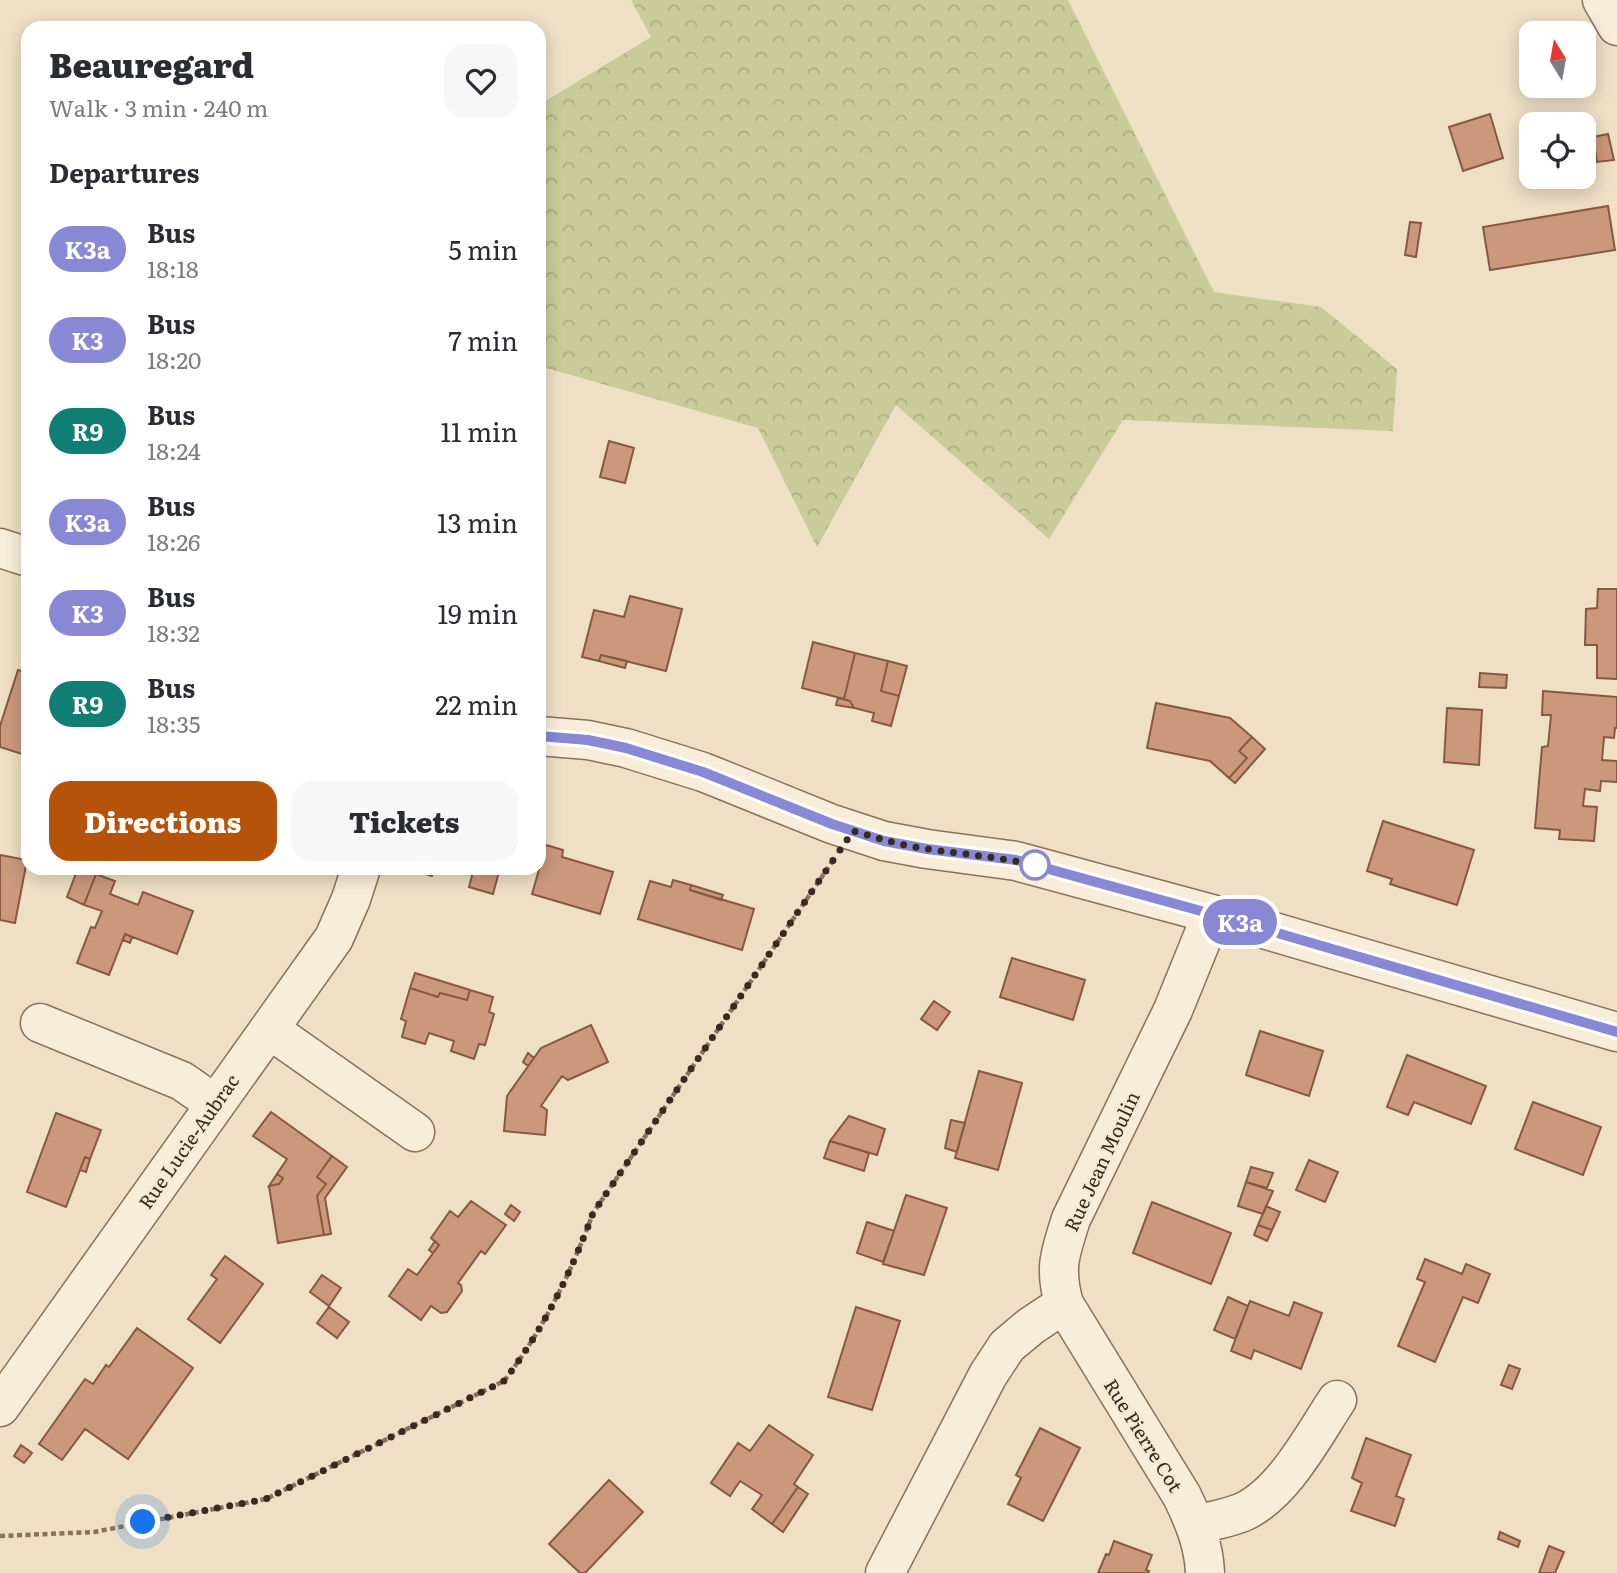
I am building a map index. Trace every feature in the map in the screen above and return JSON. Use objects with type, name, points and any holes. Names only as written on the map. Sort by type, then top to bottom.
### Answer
[{"type":"street","points":[[1602,0],[1617,26]]},
{"type":"street","points":[[0,548],[21,555]]},
{"type":"street","points":[[546,737],[588,740],[626,748],[690,768],[771,801],[884,841],[1016,860],[1617,1032]]},
{"type":"street","name":"Rue Lucie-Aubrac","points":[[0,1407],[334,937],[359,875]]},
{"type":"street","name":"Rue Jean Moulin","points":[[1064,1304],[1057,1280],[1060,1253],[1071,1219],[1173,1010],[1212,914]]},
{"type":"street","points":[[40,1023],[182,1081],[215,1104]]},
{"type":"street","points":[[269,1029],[415,1132]]},
{"type":"street","points":[[885,1573],[994,1365],[1007,1346],[1064,1304]]},
{"type":"street","name":"Rue Pierre Cot","points":[[1064,1304],[1182,1496],[1196,1525],[1205,1573]]},
{"type":"street","points":[[1196,1525],[1244,1511],[1273,1490],[1296,1463],[1337,1400]]},
{"type":"path","points":[[0,1536],[94,1532],[266,1499],[504,1381],[528,1350],[576,1261],[593,1213],[853,831]]},
{"type":"green space","points":[[631,0],[1068,0],[1214,292],[1321,307],[1397,369],[1393,431],[1123,420],[1049,539],[896,405],[817,547],[758,428],[546,368],[546,101],[651,37]]},
{"type":"building","points":[[1490,114],[1503,158],[1463,171],[1449,127]]},
{"type":"building","points":[[1608,134],[1614,160],[1597,162],[1596,136]]},
{"type":"building","points":[[1608,206],[1615,250],[1490,270],[1483,227]]},
{"type":"building","points":[[1410,222],[1421,223],[1416,257],[1405,255]]},
{"type":"building","points":[[609,441],[634,448],[625,483],[600,477]]},
{"type":"building","points":[[1598,589],[1617,589],[1617,679],[1597,678],[1597,645],[1585,645],[1586,609],[1597,608]]},
{"type":"building","points":[[630,596],[682,609],[666,671],[601,655],[599,661],[582,657],[594,610],[624,617]]},
{"type":"building","points":[[813,642],[855,653],[844,699],[802,688]]},
{"type":"building","points":[[855,653],[888,661],[881,691],[899,696],[891,726],[872,721],[874,713],[854,708],[850,701],[844,699]]},
{"type":"building","points":[[601,655],[627,661],[625,668],[599,661]]},
{"type":"building","points":[[888,661],[907,666],[899,696],[881,691]]},
{"type":"building","points":[[18,670],[21,671],[21,754],[0,747],[0,726]]},
{"type":"building","points":[[1480,673],[1507,675],[1506,688],[1479,687]]},
{"type":"building","points":[[1543,691],[1617,697],[1617,728],[1614,738],[1604,737],[1602,760],[1617,761],[1617,782],[1601,781],[1600,791],[1585,789],[1583,806],[1597,807],[1594,841],[1559,839],[1560,830],[1535,828],[1542,747],[1548,746],[1551,715],[1542,715]]},
{"type":"building","points":[[838,698],[850,701],[854,708],[836,705]]},
{"type":"building","points":[[1156,703],[1230,718],[1252,737],[1239,751],[1247,758],[1229,778],[1210,761],[1147,748]]},
{"type":"building","points":[[1447,708],[1482,710],[1479,765],[1444,762]]},
{"type":"building","points":[[1252,737],[1265,749],[1235,783],[1229,778],[1247,758],[1239,751]]},
{"type":"building","points":[[1383,821],[1474,850],[1457,905],[1390,884],[1392,879],[1367,871]]},
{"type":"building","points":[[546,845],[563,850],[562,857],[613,872],[600,914],[532,894],[537,875],[546,875]]},
{"type":"building","points":[[0,855],[21,859],[21,875],[24,875],[15,923],[0,920]]},
{"type":"building","points":[[75,875],[96,875],[84,905],[67,897]]},
{"type":"building","points":[[96,875],[99,875],[115,881],[110,894],[138,905],[143,892],[193,911],[177,954],[125,934],[109,975],[77,963],[91,927],[95,928],[102,911],[84,905]]},
{"type":"building","points":[[472,875],[498,875],[493,894],[469,887]]},
{"type":"building","points":[[673,880],[691,885],[690,890],[754,909],[742,950],[638,919],[650,881],[671,887]]},
{"type":"building","points":[[691,885],[723,895],[721,900],[690,890]]},
{"type":"building","points":[[125,934],[132,937],[130,943],[123,940]]},
{"type":"building","points":[[1012,958],[1085,980],[1073,1020],[1000,997]]},
{"type":"building","points":[[415,973],[470,990],[467,1000],[440,993],[438,997],[410,988]]},
{"type":"building","points":[[410,988],[438,997],[440,993],[467,1000],[470,990],[493,997],[489,1012],[494,1014],[485,1045],[479,1044],[474,1059],[451,1051],[454,1041],[429,1033],[425,1044],[402,1037],[406,1021],[401,1019]]},
{"type":"building","points":[[934,1001],[950,1012],[937,1030],[921,1019]]},
{"type":"building","points":[[591,1025],[608,1062],[568,1080],[562,1076],[541,1106],[547,1110],[545,1135],[504,1131],[507,1096],[541,1048]]},
{"type":"building","points":[[1260,1031],[1323,1051],[1309,1096],[1246,1075]]},
{"type":"building","points":[[528,1053],[534,1058],[528,1066],[523,1062]]},
{"type":"building","points":[[1407,1055],[1486,1086],[1471,1124],[1414,1102],[1408,1115],[1387,1107]]},
{"type":"building","points":[[979,1071],[1022,1083],[998,1170],[955,1158]]},
{"type":"building","points":[[1533,1102],[1601,1127],[1583,1175],[1515,1149]]},
{"type":"building","points":[[271,1112],[332,1156],[317,1177],[326,1184],[317,1196],[324,1235],[278,1243],[269,1186],[279,1184],[283,1178],[277,1174],[287,1159],[253,1136]]},
{"type":"building","points":[[56,1113],[101,1130],[90,1159],[85,1157],[66,1207],[27,1192]]},
{"type":"building","points":[[849,1116],[885,1129],[877,1155],[830,1141]]},
{"type":"building","points":[[951,1120],[965,1123],[957,1152],[945,1148]]},
{"type":"building","points":[[830,1141],[869,1153],[864,1171],[824,1158]]},
{"type":"building","points":[[332,1156],[347,1167],[325,1198],[331,1234],[324,1235],[317,1196],[326,1184],[317,1177]]},
{"type":"building","points":[[85,1157],[90,1159],[86,1172],[80,1170]]},
{"type":"building","points":[[1309,1160],[1338,1172],[1325,1202],[1296,1190]]},
{"type":"building","points":[[1251,1167],[1273,1173],[1267,1188],[1246,1182]]},
{"type":"building","points":[[277,1174],[283,1178],[279,1184],[269,1186]]},
{"type":"building","points":[[1246,1182],[1273,1191],[1263,1214],[1238,1206]]},
{"type":"building","points":[[906,1195],[947,1208],[924,1275],[883,1264]]},
{"type":"building","points":[[471,1201],[506,1225],[485,1254],[481,1251],[458,1283],[462,1291],[447,1312],[441,1313],[431,1306],[421,1320],[389,1296],[408,1269],[417,1275],[439,1245],[431,1238],[450,1211],[458,1217]]},
{"type":"building","points":[[1152,1202],[1231,1233],[1211,1284],[1133,1253]]},
{"type":"building","points":[[511,1205],[520,1212],[514,1221],[505,1214]]},
{"type":"building","points":[[1266,1206],[1280,1212],[1272,1230],[1258,1225]]},
{"type":"building","points":[[867,1222],[894,1231],[883,1262],[857,1253]]},
{"type":"building","points":[[1258,1225],[1272,1230],[1267,1241],[1254,1235]]},
{"type":"building","points":[[435,1241],[439,1245],[433,1253],[429,1250]]},
{"type":"building","points":[[225,1256],[263,1284],[220,1343],[188,1319],[217,1279],[211,1275]]},
{"type":"building","points":[[1425,1259],[1462,1274],[1466,1264],[1490,1274],[1478,1303],[1463,1297],[1435,1362],[1398,1346],[1425,1282],[1417,1279]]},
{"type":"building","points":[[322,1275],[341,1288],[329,1306],[310,1292]]},
{"type":"building","points":[[1228,1297],[1248,1306],[1235,1339],[1214,1330]]},
{"type":"building","points":[[1250,1301],[1289,1316],[1294,1302],[1322,1313],[1301,1369],[1254,1350],[1251,1359],[1231,1351]]},
{"type":"building","points":[[329,1307],[349,1322],[337,1338],[317,1323]]},
{"type":"building","points":[[856,1307],[900,1321],[872,1410],[828,1397]]},
{"type":"building","points":[[137,1328],[193,1368],[128,1459],[85,1429],[62,1460],[39,1444],[85,1379],[93,1384]]},
{"type":"building","points":[[1509,1365],[1520,1369],[1512,1389],[1501,1385]]},
{"type":"building","points":[[769,1425],[813,1455],[794,1484],[798,1487],[772,1524],[752,1509],[762,1495],[740,1481],[730,1496],[711,1483],[738,1443],[750,1451]]},
{"type":"building","points":[[1040,1428],[1080,1448],[1043,1521],[1008,1504],[1021,1478],[1016,1475]]},
{"type":"building","points":[[1366,1438],[1411,1455],[1396,1496],[1404,1499],[1395,1526],[1351,1511],[1362,1483],[1352,1478]]},
{"type":"building","points":[[21,1445],[32,1453],[24,1463],[14,1456]]},
{"type":"building","points":[[609,1480],[643,1512],[585,1573],[580,1573],[549,1544]]},
{"type":"building","points":[[798,1487],[808,1494],[783,1532],[772,1524]]},
{"type":"building","points":[[1500,1532],[1520,1541],[1518,1547],[1498,1539]]},
{"type":"building","points":[[1114,1541],[1152,1555],[1146,1570],[1148,1573],[1098,1573]]},
{"type":"building","points":[[1549,1546],[1564,1552],[1555,1573],[1539,1573]]},
{"type":"bus line","name":"K3a","points":[[546,737],[588,740],[626,748],[703,772],[771,801],[884,841],[1016,860],[1617,1032]]},
{"type":"route","points":[[143,1522],[266,1499],[504,1381],[528,1350],[576,1261],[593,1213],[853,831],[884,841],[1016,860],[1042,867],[1035,865]]}]
